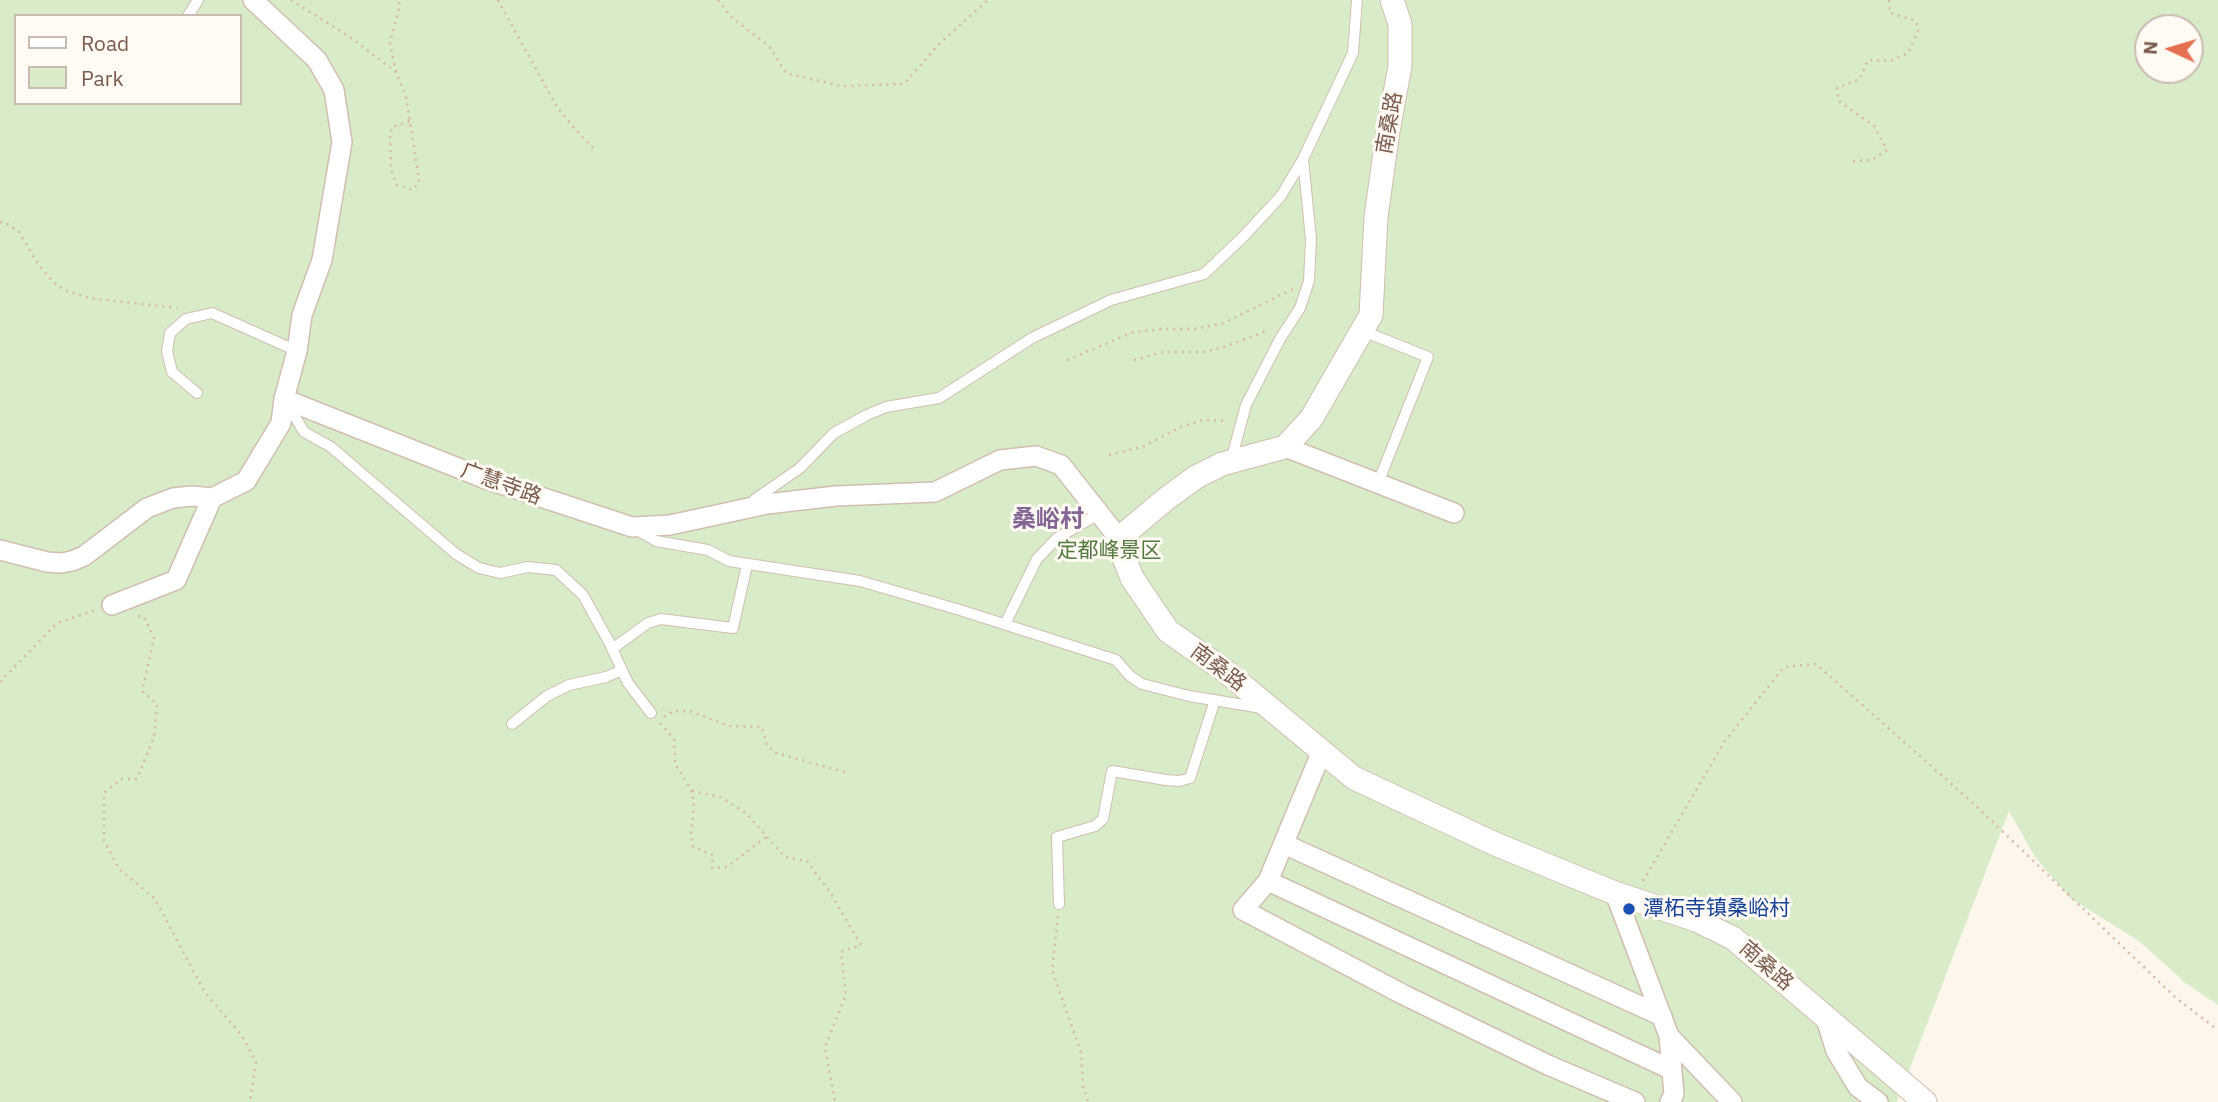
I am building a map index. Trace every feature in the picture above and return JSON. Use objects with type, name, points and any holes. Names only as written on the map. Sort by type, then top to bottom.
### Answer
[{"type":"street","points":[[0,550],[61,563],[84,556],[146,508],[173,498],[212,498],[246,481],[281,423],[302,315],[322,260],[342,142],[334,90],[317,60],[253,0]]},
{"type":"street","name":"南桑路","points":[[1285,447],[1311,419],[1371,315],[1376,217],[1400,66],[1400,24],[1392,0]]},
{"type":"street","name":"广慧寺路","points":[[284,399],[486,479],[632,527],[670,524],[767,504],[836,496],[935,492],[1000,460],[1036,456],[1061,465],[1114,532],[1117,540]]},
{"type":"street","points":[[1117,540],[1196,477],[1231,462],[1285,447],[1454,513]]},
{"type":"street","points":[[112,605],[176,580],[212,498]]},
{"type":"street","name":"南桑路","points":[[1117,540],[1132,578],[1168,631],[1224,670],[1354,778],[1493,842],[1624,896],[1696,919],[1733,938],[1925,1102]]},
{"type":"street","points":[[1322,751],[1268,881],[1242,910],[1512,1048],[1635,1102]]},
{"type":"street","points":[[1284,844],[1662,1016]]},
{"type":"street","points":[[1268,881],[1672,1070]]},
{"type":"street","points":[[1624,896],[1669,1036],[1675,1099]]},
{"type":"street","points":[[1825,1016],[1836,1052],[1858,1087],[1878,1102]]},
{"type":"street","points":[[1669,1036],[1732,1102]]},
{"type":"lane","points":[[738,510],[775,488],[800,468],[834,433],[867,415],[886,407],[939,398],[1032,338],[1111,300],[1204,274],[1281,196],[1303,159],[1353,52],[1357,0]]},
{"type":"lane","points":[[1231,462],[1246,405],[1300,307],[1309,281],[1311,239],[1303,159]]},
{"type":"lane","points":[[197,393],[172,372],[167,351],[170,333],[186,319],[212,313],[297,351]]},
{"type":"lane","points":[[1363,331],[1428,357],[1378,483]]},
{"type":"lane","points":[[284,399],[304,432],[331,447],[456,554],[479,568],[500,573],[528,568],[556,570],[583,595],[628,683],[651,713]]},
{"type":"lane","points":[[1004,624],[1037,559],[1057,538],[1100,514]]},
{"type":"lane","points":[[632,527],[656,541],[708,550],[729,561],[860,581],[1004,624],[1116,660],[1130,676],[1142,684],[1189,696],[1273,710]]},
{"type":"lane","points":[[612,649],[648,623],[662,619],[733,628],[747,565]]},
{"type":"lane","points":[[512,724],[547,696],[569,685],[606,677],[622,670]]},
{"type":"lane","points":[[1059,904],[1057,837],[1095,826],[1102,819],[1112,771],[1166,780],[1190,778],[1215,700]]},
{"type":"path","points":[[291,0],[350,37],[396,72]]},
{"type":"path","points":[[398,0],[400,5],[390,43],[410,121],[419,182],[413,190],[397,185],[391,169],[392,127],[410,121]]},
{"type":"path","points":[[498,0],[557,107],[593,148]]},
{"type":"path","points":[[718,0],[731,17],[769,46],[786,73],[841,86],[904,84],[939,44],[988,0]]},
{"type":"path","points":[[1853,161],[1872,160],[1887,150],[1874,126],[1839,101],[1837,88],[1860,79],[1868,60],[1891,61],[1908,53],[1918,31],[1916,22],[1890,13],[1889,0]]},
{"type":"path","points":[[0,222],[19,232],[36,261],[54,283],[67,291],[89,298],[212,313]]},
{"type":"path","points":[[1068,360],[1134,332],[1195,329],[1224,323],[1309,281]]},
{"type":"path","points":[[1133,360],[1164,352],[1203,352],[1221,348],[1291,321]]},
{"type":"path","points":[[1109,455],[1142,447],[1181,427],[1203,420],[1241,422]]},
{"type":"path","points":[[0,681],[57,623],[112,605],[122,612],[144,617],[154,638],[142,691],[157,704],[154,737],[137,779],[121,779],[104,793],[104,841],[119,869],[155,899],[204,991],[242,1036],[256,1062],[250,1102]]},
{"type":"path","points":[[1624,896],[1725,741],[1784,667],[1816,664],[1973,803],[2176,998],[2218,1030]]},
{"type":"path","points":[[766,837],[727,867],[712,868],[713,855],[693,847],[692,791],[675,764],[674,739],[658,720],[673,711],[690,711],[729,726],[762,727],[767,746],[776,753],[845,772]]},
{"type":"path","points":[[692,791],[720,797],[746,813],[785,857],[807,861],[831,894],[861,945],[841,953],[846,995],[824,1047],[835,1102]]},
{"type":"path","points":[[1059,904],[1052,970],[1082,1052],[1083,1086],[1088,1102]]},
{"type":"green space","name":"定都峰景区","points":[[0,0],[2218,0],[2218,1005],[2184,982],[2139,941],[2070,898],[2035,857],[2009,811],[1897,1102],[0,1102]]},
{"type":"place","name":"潭柘寺镇桑峪村","points":[[1629,909]]},
{"type":"district","name":"桑峪村","points":[[1048,520]]}]
